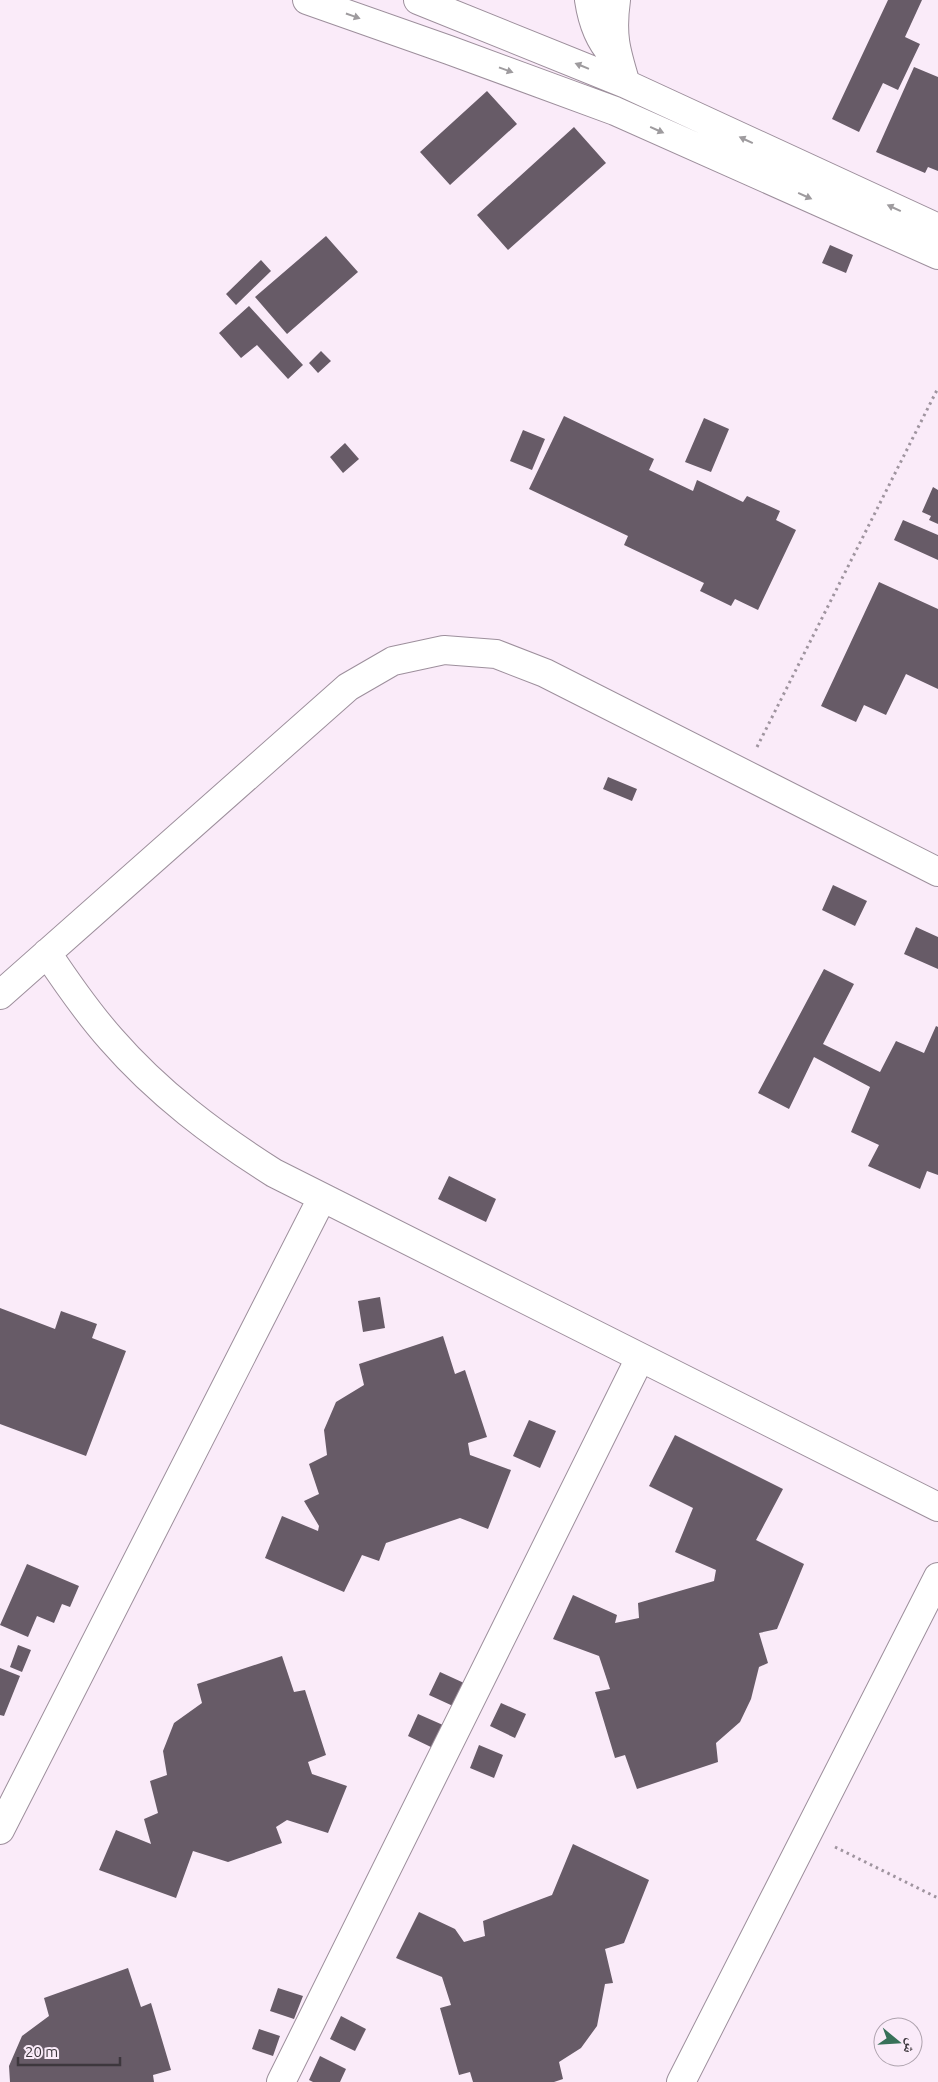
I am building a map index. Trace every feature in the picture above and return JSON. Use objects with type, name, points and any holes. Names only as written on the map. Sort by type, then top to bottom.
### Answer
[{"type":"street","points":[[307,0],[615,111],[938,255]]},
{"type":"street","points":[[418,0],[623,74],[938,228]]},
{"type":"street","points":[[589,0],[599,34],[623,74]]},
{"type":"street","points":[[616,0],[613,20],[614,42],[623,74]]},
{"type":"street","points":[[0,995],[348,687],[393,661],[444,650],[496,654],[545,673],[938,872]]},
{"type":"street","points":[[48,953],[78,997],[111,1039],[154,1083],[187,1113],[230,1145],[274,1173],[938,1508]]},
{"type":"street","points":[[0,1830],[322,1198]]},
{"type":"street","points":[[281,2082],[640,1358]]},
{"type":"street","points":[[681,2082],[938,1577]]},
{"type":"path","points":[[744,774],[938,388]]},
{"type":"path","points":[[808,1833],[938,1898]]},
{"type":"building","points":[[888,0],[922,0],[905,37],[920,44],[898,90],[883,83],[859,132],[832,119]]},
{"type":"building","points":[[914,67],[938,77],[938,171],[928,167],[925,173],[876,152]]},
{"type":"building","points":[[487,91],[517,124],[450,185],[420,152]]},
{"type":"building","points":[[574,127],[606,163],[508,250],[477,215]]},
{"type":"building","points":[[326,236],[358,272],[287,334],[255,297]]},
{"type":"building","points":[[830,245],[853,255],[846,273],[822,263]]},
{"type":"building","points":[[261,260],[271,271],[236,305],[226,294]]},
{"type":"building","points":[[249,306],[303,365],[288,379],[257,345],[241,358],[219,333]]},
{"type":"building","points":[[321,351],[331,361],[318,373],[309,363]]},
{"type":"building","points":[[564,416],[654,459],[649,470],[693,491],[697,480],[743,502],[747,496],[780,511],[776,520],[796,530],[758,610],[735,599],[731,606],[700,591],[704,583],[624,545],[628,536],[529,489]]},
{"type":"building","points":[[704,418],[729,429],[711,472],[685,462]]},
{"type":"building","points":[[523,430],[545,439],[532,470],[510,461]]},
{"type":"building","points":[[345,443],[359,459],[343,473],[330,457]]},
{"type":"building","points":[[933,487],[938,490],[938,524],[929,520],[931,516],[922,512]]},
{"type":"building","points":[[903,520],[938,535],[938,560],[894,540]]},
{"type":"building","points":[[879,582],[938,609],[938,689],[906,674],[886,715],[864,705],[856,722],[821,706]]},
{"type":"building","points":[[608,777],[637,789],[632,801],[603,789]]},
{"type":"building","points":[[833,885],[867,901],[855,926],[822,910]]},
{"type":"building","points":[[916,927],[938,937],[938,969],[904,954]]},
{"type":"building","points":[[824,969],[854,984],[823,1044],[880,1072],[896,1041],[924,1053],[936,1026],[938,1027],[938,1175],[927,1171],[920,1189],[868,1166],[879,1145],[851,1132],[870,1087],[814,1057],[789,1109],[758,1093]]},
{"type":"building","points":[[449,1176],[496,1199],[486,1222],[438,1199]]},
{"type":"building","points":[[380,1297],[385,1328],[363,1332],[358,1301]]},
{"type":"building","points":[[0,1308],[55,1329],[61,1311],[97,1324],[92,1338],[126,1351],[86,1456],[0,1424]]},
{"type":"building","points":[[443,1336],[455,1374],[465,1370],[487,1437],[468,1443],[470,1455],[511,1470],[488,1529],[460,1518],[386,1543],[379,1561],[362,1555],[344,1592],[265,1558],[282,1516],[318,1531],[319,1526],[304,1501],[319,1494],[309,1464],[327,1455],[324,1430],[336,1402],[364,1385],[359,1364]]},
{"type":"building","points":[[529,1420],[556,1431],[540,1468],[513,1456]]},
{"type":"building","points":[[675,1435],[783,1489],[756,1540],[804,1564],[777,1629],[759,1633],[768,1663],[759,1667],[751,1699],[740,1722],[716,1743],[718,1762],[637,1789],[625,1755],[615,1758],[595,1692],[610,1689],[599,1656],[553,1639],[573,1595],[617,1615],[615,1623],[639,1618],[638,1603],[714,1581],[716,1570],[675,1552],[693,1508],[649,1486]]},
{"type":"building","points":[[27,1564],[79,1586],[70,1607],[62,1604],[54,1623],[37,1616],[28,1637],[0,1625]]},
{"type":"building","points":[[18,1645],[31,1650],[22,1672],[10,1667]]},
{"type":"building","points":[[282,1656],[294,1692],[305,1690],[326,1755],[308,1762],[312,1774],[347,1786],[328,1833],[287,1820],[276,1827],[282,1843],[228,1862],[193,1851],[176,1898],[99,1870],[116,1830],[151,1844],[144,1819],[158,1813],[150,1781],[167,1775],[163,1751],[174,1723],[202,1703],[197,1684]]},
{"type":"building","points":[[0,1668],[20,1676],[4,1716],[0,1715]]},
{"type":"building","points":[[440,1672],[464,1683],[453,1706],[429,1695]]},
{"type":"building","points":[[501,1703],[526,1714],[515,1738],[490,1726]]},
{"type":"building","points":[[418,1714],[443,1725],[433,1748],[408,1736]]},
{"type":"building","points":[[479,1745],[503,1755],[494,1778],[470,1768]]},
{"type":"building","points":[[573,1844],[649,1880],[624,1943],[605,1949],[613,1983],[605,1984],[597,2026],[581,2048],[559,2062],[563,2079],[554,2082],[473,2082],[470,2072],[459,2075],[440,2008],[451,2005],[442,1977],[396,1958],[419,1912],[455,1929],[464,1942],[485,1936],[483,1921],[552,1895]]},
{"type":"building","points":[[128,1968],[141,2007],[151,2003],[171,2070],[153,2075],[154,2082],[10,2082],[9,2066],[22,2036],[49,2016],[44,1998]]},
{"type":"building","points":[[278,1988],[303,1996],[294,2019],[270,2011]]},
{"type":"building","points":[[341,2016],[366,2029],[355,2051],[330,2039]]},
{"type":"building","points":[[259,2029],[280,2036],[273,2056],[252,2049]]},
{"type":"building","points":[[320,2056],[346,2069],[340,2082],[313,2082],[309,2080]]}]
